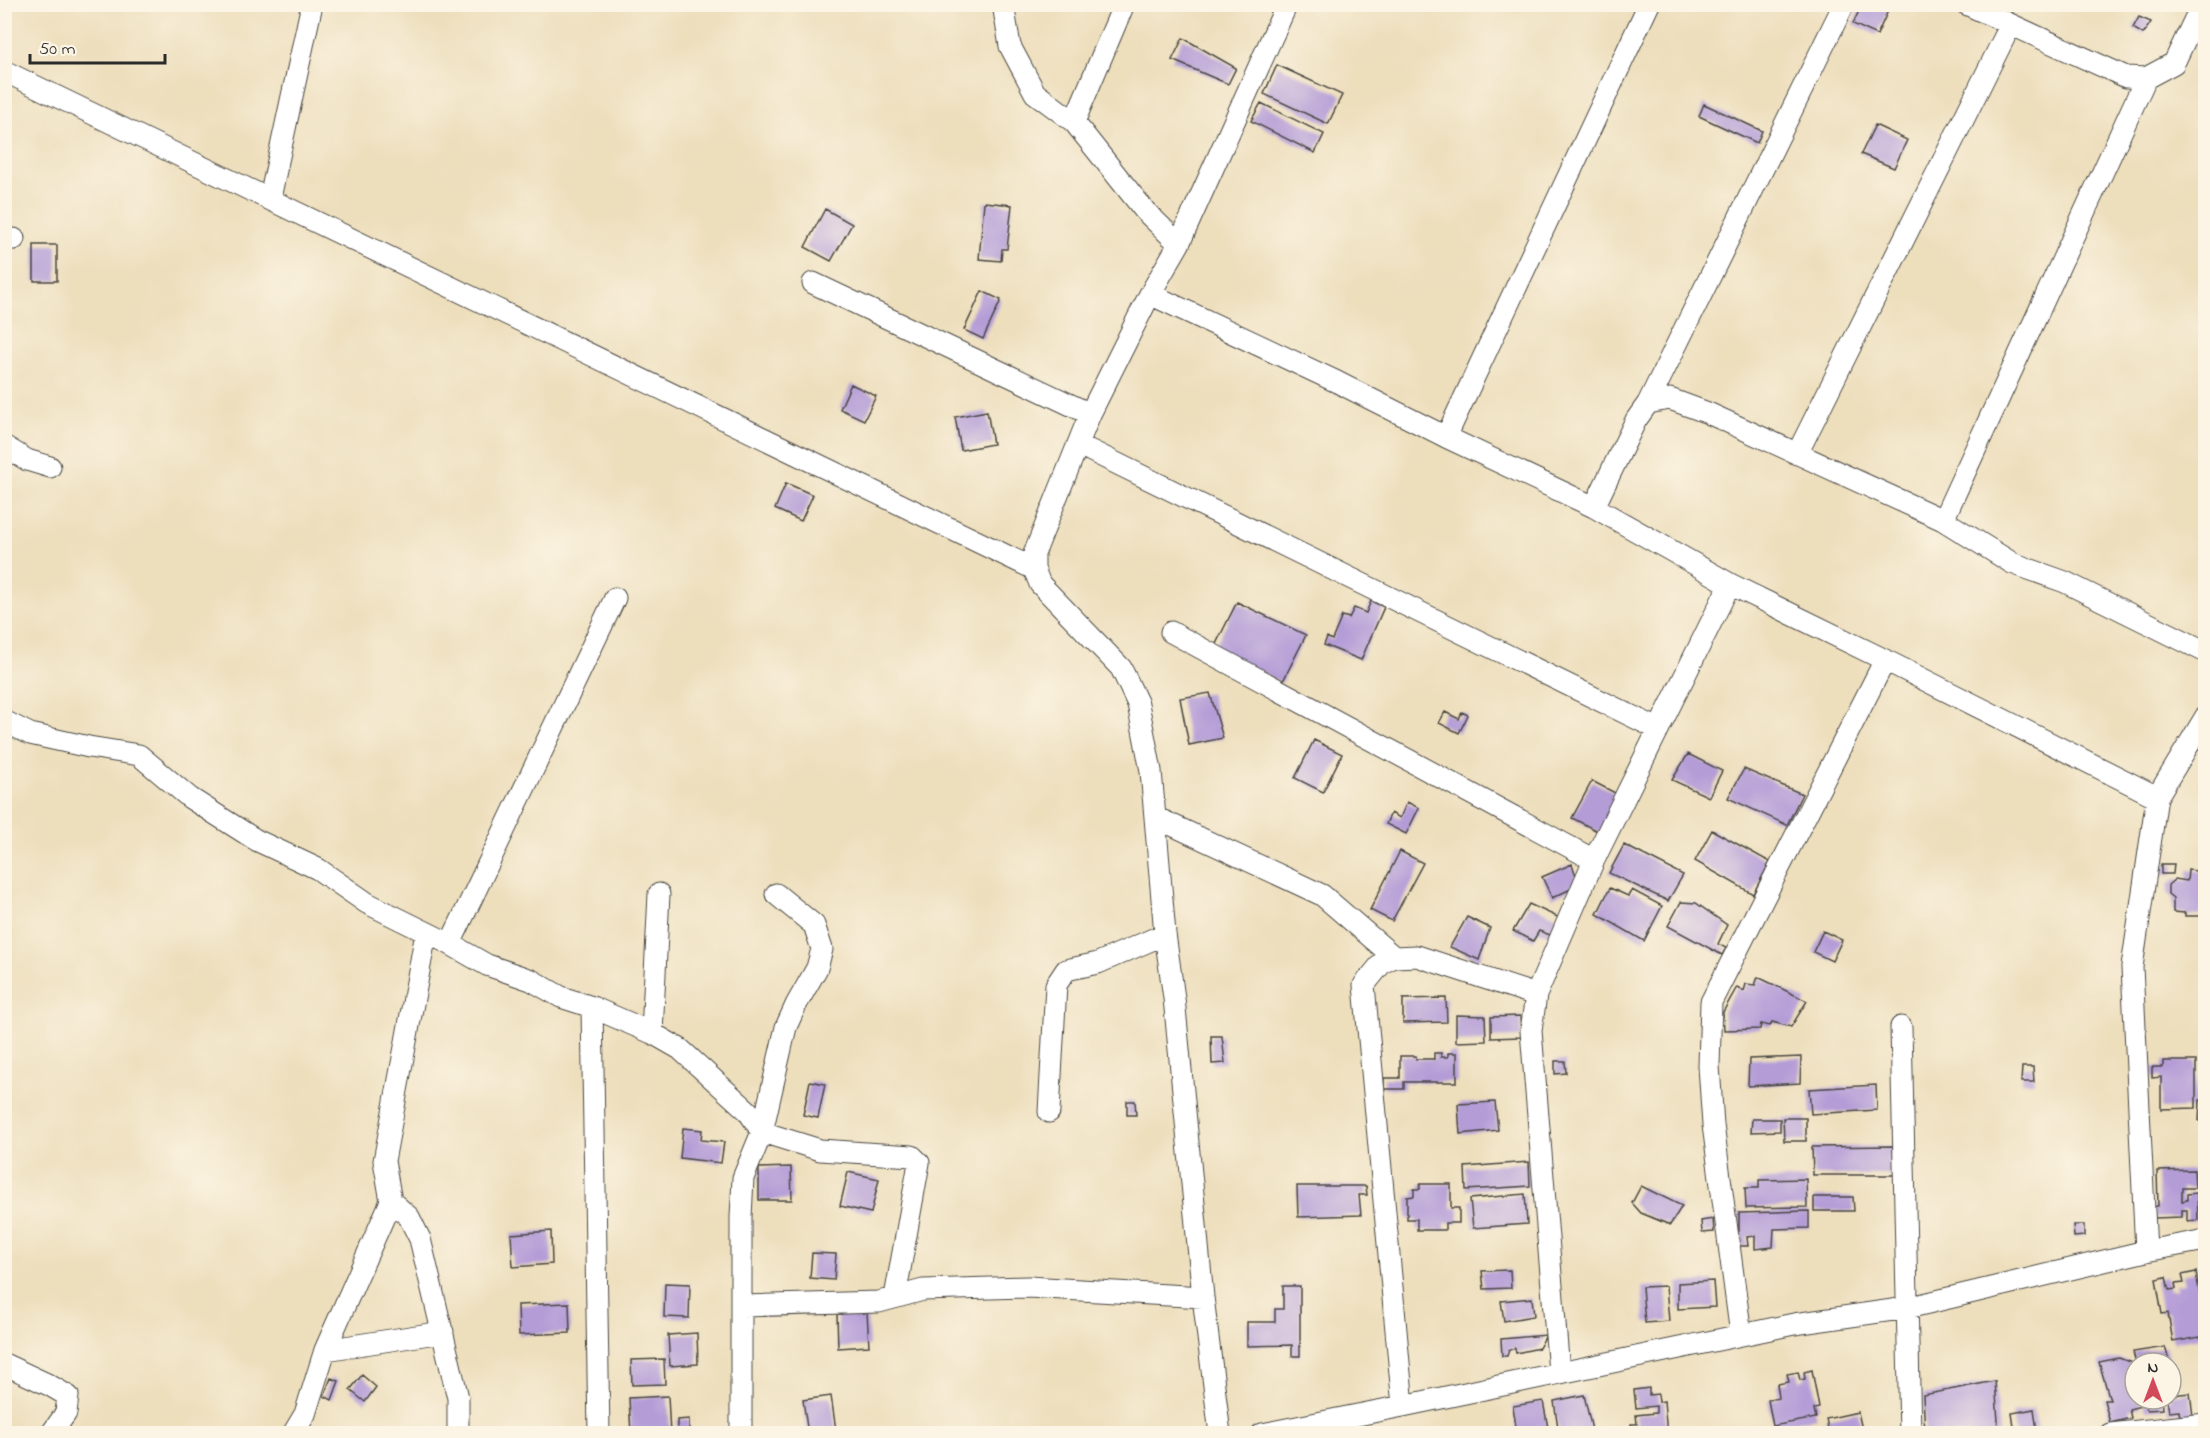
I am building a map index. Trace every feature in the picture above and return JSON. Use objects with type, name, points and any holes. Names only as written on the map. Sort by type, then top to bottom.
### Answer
[{"type":"street","points":[[270,198],[312,4]]},
{"type":"street","points":[[1003,4],[1010,46],[1035,93],[1074,122],[1145,211],[1179,244]]},
{"type":"street","points":[[1074,122],[1124,4]]},
{"type":"street","points":[[1220,1434],[1203,1298],[1174,998],[1165,934],[1151,771],[1138,704],[1121,668],[1040,585],[1034,569],[1034,554],[1090,414],[1150,294],[1179,244],[1287,4]]},
{"type":"street","points":[[1446,437],[1650,4]]},
{"type":"street","points":[[1594,507],[1636,420],[1648,404],[1844,4]]},
{"type":"street","points":[[1966,4],[2126,77],[2146,78],[2174,63],[2202,4]]},
{"type":"street","points":[[1797,454],[2010,26]]},
{"type":"street","points":[[4,71],[1034,569]]},
{"type":"street","points":[[1943,520],[2146,78]]},
{"type":"street","points":[[813,283],[1090,414]]},
{"type":"street","points":[[1150,294],[1594,507],[1730,584],[2157,797]]},
{"type":"street","points":[[1648,404],[1670,399],[1708,413],[1943,520],[2012,563],[2065,582],[2205,652]]},
{"type":"street","points":[[1079,445],[1658,729]]},
{"type":"street","points":[[4,447],[27,460],[50,467]]},
{"type":"street","points":[[1559,1372],[1531,1031],[1536,995],[1594,860],[1730,584]]},
{"type":"street","points":[[450,944],[615,598]]},
{"type":"street","points":[[1171,632],[1594,860]]},
{"type":"street","points":[[1741,1335],[1713,1125],[1709,1066],[1711,1002],[1885,660]]},
{"type":"street","points":[[2146,1251],[2132,967],[2157,797],[2205,716]]},
{"type":"street","points":[[4,721],[30,734],[139,755],[190,798],[256,840],[318,869],[367,903],[487,965],[531,980],[561,997],[592,1007],[680,1049],[748,1111],[762,1132],[820,1150],[912,1156],[919,1163],[896,1298]]},
{"type":"street","points":[[1155,817],[1323,895],[1394,957]]},
{"type":"street","points":[[652,1034],[659,894]]},
{"type":"street","points":[[741,1434],[743,1178],[762,1132],[786,1027],[817,968],[822,949],[814,925],[776,894]]},
{"type":"street","points":[[293,1434],[305,1414],[325,1350],[391,1201],[384,1161],[426,933]]},
{"type":"street","points":[[1048,1112],[1056,985],[1066,970],[1098,963],[1165,934]]},
{"type":"street","points":[[1403,1406],[1364,985],[1382,963],[1394,957],[1418,956],[1536,995]]},
{"type":"street","points":[[592,1007],[599,1434]]},
{"type":"street","points":[[1901,1028],[1910,1434]]},
{"type":"street","points":[[391,1201],[409,1216],[420,1239],[458,1398],[458,1434]]},
{"type":"street","points":[[1262,1434],[1741,1335],[1838,1317],[1907,1308],[2146,1251],[2205,1240]]},
{"type":"street","points":[[742,1306],[879,1302],[923,1290],[1028,1287],[1203,1298]]},
{"type":"street","points":[[325,1350],[443,1332]]},
{"type":"street","points":[[4,1364],[68,1396],[66,1413],[51,1434]]},
{"type":"street","points":[[2110,1434],[2205,1424]]},
{"type":"building","points":[[1862,4],[1891,4],[1877,35],[1853,24]]},
{"type":"building","points":[[2139,17],[2151,22],[2143,34],[2133,28]]},
{"type":"building","points":[[1183,38],[1236,68],[1228,84],[1172,60]]},
{"type":"building","points":[[1277,65],[1342,95],[1328,124],[1264,94]]},
{"type":"building","points":[[1261,103],[1324,134],[1315,153],[1251,121]]},
{"type":"building","points":[[1704,104],[1762,131],[1757,143],[1699,116]]},
{"type":"building","points":[[1875,125],[1907,140],[1894,168],[1861,154]]},
{"type":"building","points":[[984,202],[1012,205],[1007,249],[1002,249],[1001,261],[979,259]]},
{"type":"building","points":[[825,209],[852,224],[831,261],[805,247]]},
{"type":"building","points":[[34,245],[57,245],[57,281],[34,281]]},
{"type":"building","points":[[982,291],[1001,300],[983,339],[964,330]]},
{"type":"building","points":[[851,384],[876,396],[864,420],[840,409]]},
{"type":"building","points":[[987,411],[993,444],[961,450],[955,417]]},
{"type":"building","points":[[786,483],[813,495],[801,521],[775,509]]},
{"type":"building","points":[[1371,601],[1384,607],[1361,660],[1324,645],[1327,637],[1332,640],[1342,616],[1349,618],[1354,608],[1366,613]]},
{"type":"building","points":[[1237,602],[1306,635],[1282,683],[1213,650]]},
{"type":"building","points":[[1210,693],[1223,738],[1189,745],[1180,698]]},
{"type":"building","points":[[1445,712],[1459,719],[1462,712],[1468,715],[1459,733],[1439,723]]},
{"type":"building","points":[[1314,740],[1342,754],[1323,792],[1295,778]]},
{"type":"building","points":[[1688,754],[1722,771],[1709,797],[1672,780]]},
{"type":"building","points":[[1744,769],[1802,794],[1787,825],[1728,798]]},
{"type":"building","points":[[1592,781],[1621,796],[1601,833],[1572,818]]},
{"type":"building","points":[[1407,802],[1419,808],[1406,834],[1386,824],[1391,813],[1400,818]]},
{"type":"building","points":[[1712,830],[1770,862],[1753,894],[1695,861]]},
{"type":"building","points":[[1624,845],[1683,875],[1668,901],[1609,873]]},
{"type":"building","points":[[1400,851],[1423,863],[1392,921],[1370,910]]},
{"type":"building","points":[[1572,864],[1579,885],[1552,898],[1542,877]]},
{"type":"building","points":[[2161,864],[2174,864],[2173,874],[2161,874]]},
{"type":"building","points":[[2188,870],[2206,872],[2206,913],[2201,913],[2200,916],[2185,916],[2185,913],[2173,912],[2173,898],[2168,894],[2168,885],[2175,879],[2187,881]]},
{"type":"building","points":[[1610,888],[1628,896],[1632,890],[1662,906],[1644,941],[1597,914]]},
{"type":"building","points":[[1681,902],[1696,903],[1727,925],[1718,944],[1726,948],[1722,955],[1668,926]]},
{"type":"building","points":[[1529,904],[1562,919],[1553,936],[1539,931],[1533,941],[1513,931]]},
{"type":"building","points":[[1467,917],[1490,928],[1479,960],[1450,947]]},
{"type":"building","points":[[1823,931],[1842,940],[1832,961],[1813,952]]},
{"type":"building","points":[[1758,977],[1807,1001],[1791,1027],[1772,1022],[1770,1026],[1761,1024],[1760,1029],[1724,1030],[1723,1012],[1737,987],[1744,991],[1746,984],[1755,985]]},
{"type":"building","points":[[1446,998],[1447,1022],[1403,1023],[1403,999]]},
{"type":"building","points":[[1456,1015],[1485,1016],[1486,1041],[1456,1042]]},
{"type":"building","points":[[1520,1016],[1521,1037],[1491,1038],[1491,1017]]},
{"type":"building","points":[[1211,1036],[1222,1036],[1225,1063],[1212,1064]]},
{"type":"building","points":[[1434,1053],[1441,1053],[1441,1057],[1448,1057],[1448,1053],[1457,1053],[1457,1082],[1404,1082],[1404,1089],[1384,1089],[1384,1078],[1400,1078],[1400,1056],[1434,1059]]},
{"type":"building","points":[[1801,1057],[1800,1083],[1748,1086],[1749,1059]]},
{"type":"building","points":[[1555,1061],[1565,1061],[1566,1073],[1555,1074]]},
{"type":"building","points":[[2163,1061],[2196,1061],[2196,1108],[2161,1109],[2161,1077],[2152,1078],[2152,1067],[2163,1067]]},
{"type":"building","points":[[2022,1067],[2033,1067],[2034,1082],[2021,1082]]},
{"type":"building","points":[[810,1081],[825,1084],[818,1118],[803,1115]]},
{"type":"building","points":[[1876,1085],[1877,1110],[1811,1114],[1809,1089]]},
{"type":"building","points":[[2200,1100],[2206,1100],[2206,1121],[2199,1121]]},
{"type":"building","points":[[1127,1101],[1135,1101],[1136,1115],[1127,1115]]},
{"type":"building","points":[[1495,1102],[1498,1130],[1460,1134],[1458,1104]]},
{"type":"building","points":[[1783,1118],[1806,1118],[1806,1141],[1784,1141]]},
{"type":"building","points":[[1752,1119],[1780,1119],[1780,1131],[1751,1132]]},
{"type":"building","points":[[683,1128],[702,1130],[701,1140],[724,1142],[721,1163],[680,1158]]},
{"type":"building","points":[[2200,1144],[2206,1144],[2206,1179],[2197,1180],[2200,1170]]},
{"type":"building","points":[[1893,1146],[1896,1175],[1813,1175],[1812,1147]]},
{"type":"building","points":[[1529,1162],[1530,1186],[1466,1190],[1465,1167]]},
{"type":"building","points":[[791,1167],[792,1200],[759,1200],[759,1168]]},
{"type":"building","points":[[2194,1170],[2195,1188],[2182,1188],[2182,1201],[2187,1200],[2187,1194],[2197,1193],[2198,1220],[2187,1221],[2187,1210],[2182,1210],[2182,1217],[2154,1218],[2153,1207],[2158,1206],[2157,1171]]},
{"type":"building","points":[[848,1172],[879,1179],[871,1213],[840,1206]]},
{"type":"building","points":[[1806,1179],[1807,1207],[1746,1208],[1745,1188],[1759,1188],[1759,1180]]},
{"type":"building","points":[[1420,1184],[1451,1184],[1451,1208],[1459,1208],[1459,1223],[1445,1223],[1445,1230],[1417,1230],[1417,1219],[1407,1219],[1407,1197],[1414,1196],[1414,1189],[1420,1189]]},
{"type":"building","points":[[1297,1186],[1366,1186],[1367,1195],[1359,1195],[1361,1215],[1298,1217]]},
{"type":"building","points":[[1641,1186],[1682,1206],[1670,1225],[1641,1213],[1632,1203]]},
{"type":"building","points":[[1525,1194],[1527,1224],[1473,1228],[1470,1199]]},
{"type":"building","points":[[1814,1197],[1853,1197],[1854,1211],[1814,1211]]},
{"type":"building","points":[[1809,1211],[1809,1228],[1774,1229],[1773,1247],[1755,1249],[1755,1236],[1747,1237],[1748,1246],[1734,1246],[1735,1231],[1739,1231],[1739,1213]]},
{"type":"building","points":[[1713,1219],[1714,1232],[1702,1233],[1701,1221]]},
{"type":"building","points":[[2073,1225],[2084,1225],[2084,1236],[2074,1237]]},
{"type":"building","points":[[551,1231],[552,1264],[513,1267],[511,1234]]},
{"type":"building","points":[[812,1253],[836,1254],[834,1280],[810,1278]]},
{"type":"building","points":[[1510,1270],[1511,1288],[1484,1289],[1482,1271]]},
{"type":"building","points":[[2196,1272],[2206,1336],[2173,1342],[2168,1313],[2162,1314],[2156,1279],[2166,1277],[2169,1290],[2176,1289],[2175,1284],[2184,1283],[2182,1275]]},
{"type":"building","points":[[1713,1281],[1715,1307],[1678,1309],[1678,1283]]},
{"type":"building","points":[[665,1283],[690,1284],[689,1318],[664,1317]]},
{"type":"building","points":[[1283,1286],[1300,1286],[1300,1356],[1292,1356],[1292,1345],[1247,1346],[1247,1322],[1275,1322],[1275,1309],[1283,1309]]},
{"type":"building","points":[[1666,1286],[1669,1321],[1645,1323],[1642,1287]]},
{"type":"building","points":[[1532,1298],[1534,1316],[1504,1321],[1501,1301]]},
{"type":"building","points":[[569,1303],[570,1333],[519,1335],[518,1305]]},
{"type":"building","points":[[867,1312],[869,1346],[838,1348],[837,1314]]},
{"type":"building","points":[[697,1333],[698,1364],[670,1366],[668,1335]]},
{"type":"building","points":[[1546,1335],[1539,1348],[1516,1353],[1515,1348],[1509,1350],[1507,1356],[1502,1356],[1501,1339]]},
{"type":"building","points":[[2165,1347],[2166,1351],[2139,1351]]},
{"type":"building","points":[[2119,1358],[2123,1360],[2123,1411],[2129,1411],[2131,1418],[2110,1423],[2104,1400],[2110,1400],[2099,1362]]},
{"type":"building","points":[[664,1359],[665,1384],[632,1385],[631,1360]]},
{"type":"building","points":[[1812,1370],[1819,1408],[1814,1409],[1816,1418],[1773,1426],[1768,1400],[1779,1398],[1777,1384],[1789,1382],[1787,1374],[1798,1372],[1800,1380],[1805,1379],[1804,1372]]},
{"type":"building","points":[[362,1375],[376,1387],[365,1402],[350,1390]]},
{"type":"building","points":[[331,1378],[339,1381],[332,1400],[324,1396]]},
{"type":"building","points":[[1995,1381],[1999,1434],[1925,1434],[1923,1395]]},
{"type":"building","points":[[1649,1388],[1649,1395],[1658,1394],[1659,1402],[1664,1401],[1667,1434],[1632,1434],[1631,1424],[1637,1424],[1636,1415],[1656,1413],[1656,1406],[1636,1408],[1634,1390]]},
{"type":"building","points":[[2190,1393],[2193,1416],[2180,1417],[2179,1411],[2183,1411],[2183,1394]]},
{"type":"building","points":[[1584,1395],[1593,1434],[1559,1434],[1554,1401]]},
{"type":"building","points":[[668,1396],[670,1434],[631,1434],[629,1398]]},
{"type":"building","points":[[831,1396],[836,1430],[808,1434],[803,1400]]},
{"type":"building","points":[[1543,1401],[1548,1428],[1534,1431],[1535,1434],[1517,1434],[1513,1406]]},
{"type":"building","points":[[2034,1409],[2037,1431],[2015,1434],[2012,1413]]},
{"type":"building","points":[[1858,1412],[1863,1434],[1829,1434],[1826,1419]]},
{"type":"building","points":[[689,1419],[689,1431],[677,1432],[677,1420]]},
{"type":"building","points":[[1764,1428],[1765,1434],[1746,1434],[1746,1431]]}]
